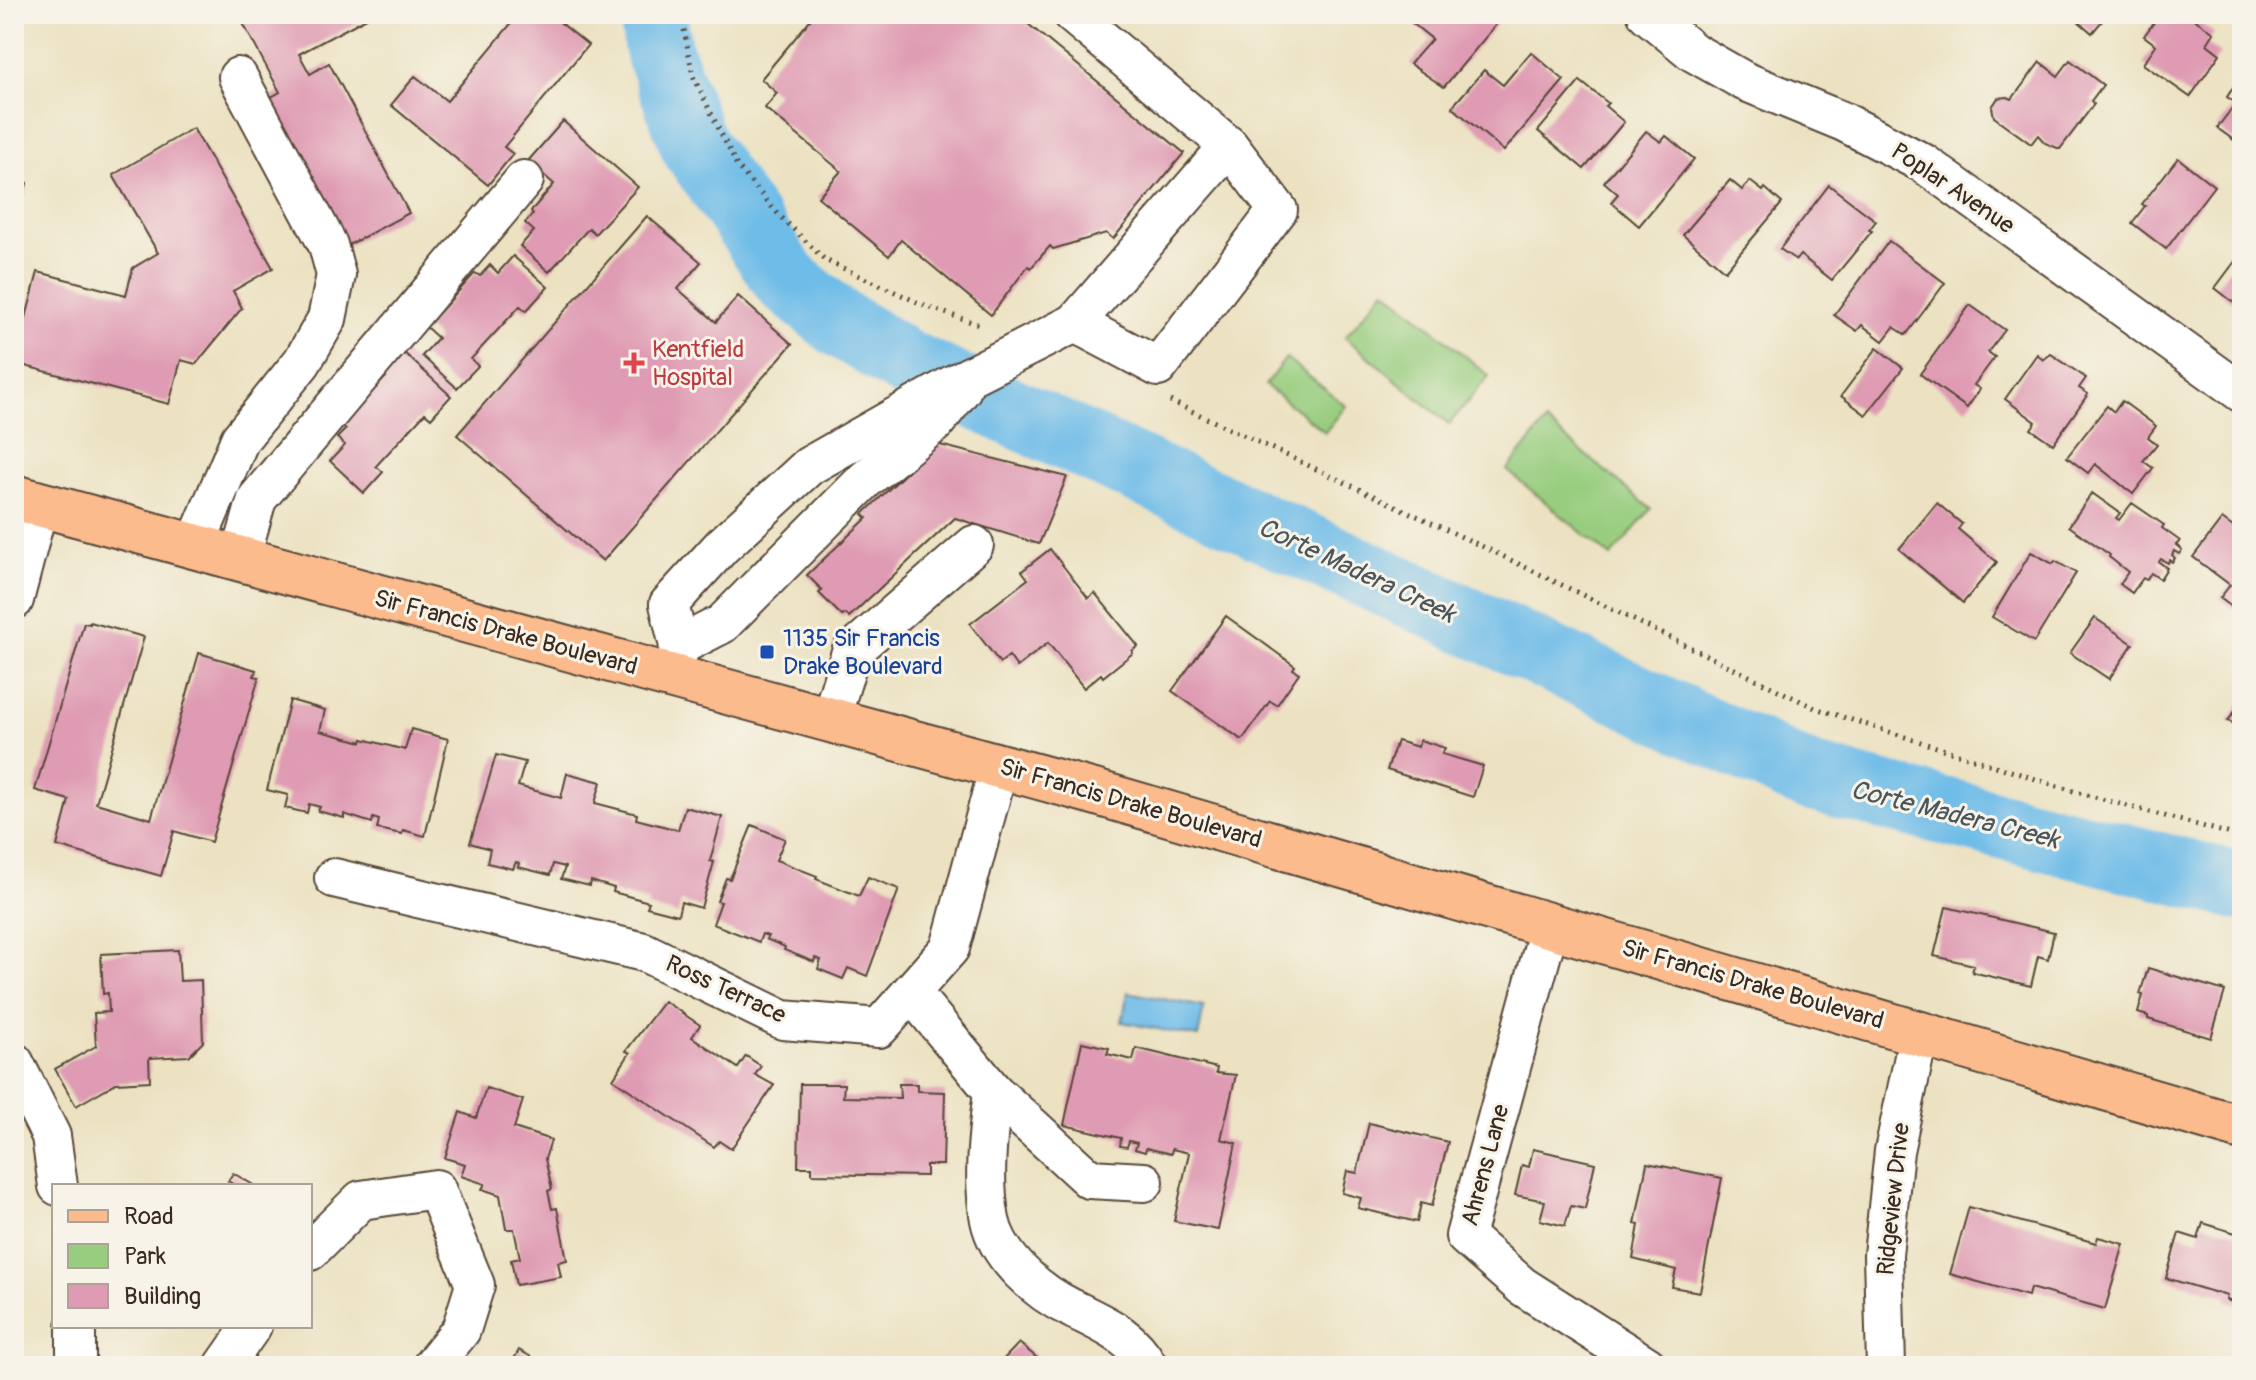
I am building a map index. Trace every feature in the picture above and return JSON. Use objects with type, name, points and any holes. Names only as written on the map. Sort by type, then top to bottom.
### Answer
[{"type":"main road","name":"Sir Francis Drake Boulevard","points":[[27,500],[240,559],[676,662],[830,721],[999,766],[1550,924],[2242,1128]]},
{"type":"street","points":[[1072,14],[1229,146],[1278,210],[1158,367],[1075,323]]},
{"type":"street","name":"Poplar Avenue","points":[[1647,14],[1693,52],[1744,81],[1844,122],[1923,163],[2242,393]]},
{"type":"street","points":[[195,546],[240,439],[302,362],[327,319],[336,275],[328,245],[238,77]]},
{"type":"street","points":[[676,662],[669,604],[733,536],[809,466],[975,372],[1075,323],[1229,146]]},
{"type":"street","points":[[240,559],[257,499],[524,180]]},
{"type":"street","points":[[676,662],[722,624],[866,479],[935,423],[975,372]]},
{"type":"street","points":[[14,600],[27,500]]},
{"type":"street","points":[[830,721],[851,652],[974,545]]},
{"type":"street","name":"Ross Terrace","points":[[334,878],[644,952],[783,1020],[879,1028],[950,948],[999,766]]},
{"type":"street","name":"Ahrens Lane","points":[[1550,924],[1465,1236],[1522,1286],[1647,1366]]},
{"type":"street","points":[[911,992],[993,1091],[1089,1179],[1144,1182]]},
{"type":"street","name":"Ridgeview Drive","points":[[1886,1366],[1883,1255],[1894,1151],[1919,1033]]},
{"type":"street","points":[[14,1062],[51,1136],[58,1184]]},
{"type":"street","points":[[993,1091],[987,1139],[990,1221],[1003,1251],[1030,1280],[1068,1307],[1106,1324],[1125,1337],[1141,1353],[1148,1366]]},
{"type":"street","points":[[312,1249],[361,1200],[436,1189],[475,1285],[461,1330],[432,1366]]},
{"type":"street","points":[[76,1328],[76,1366]]},
{"type":"street","points":[[224,1366],[251,1328]]},
{"type":"path","points":[[681,14],[693,76],[737,166],[778,214],[825,260],[928,307],[1034,343]]},
{"type":"path","points":[[1164,399],[1492,551],[1815,708],[2076,792],[2242,837]]},
{"type":"green space","points":[[1385,289],[1489,376],[1449,424],[1345,337]]},
{"type":"green space","points":[[1286,358],[1346,406],[1325,432],[1265,385]]},
{"type":"green space","points":[[1546,422],[1651,509],[1611,557],[1507,470]]},
{"type":"water","points":[[1128,992],[1204,1007],[1198,1037],[1122,1022]]},
{"type":"building","points":[[238,14],[374,14],[299,54],[310,74],[329,63],[409,213],[345,247],[266,100],[280,92]]},
{"type":"building","points":[[519,14],[550,14],[588,45],[504,147],[513,154],[488,185],[391,105],[415,76],[447,101]]},
{"type":"building","points":[[815,14],[1016,14],[1184,153],[1113,239],[1106,233],[1053,249],[1050,246],[1031,268],[1028,266],[991,315],[901,240],[889,256],[818,197],[841,171],[765,108],[777,93],[761,79]]},
{"type":"building","points":[[1420,14],[1505,14],[1444,87],[1410,64],[1432,39],[1412,23]]},
{"type":"building","points":[[2070,14],[2108,14],[2092,33]]},
{"type":"building","points":[[2160,14],[2187,14],[2214,33],[2207,44],[2220,54],[2190,97],[2143,64],[2156,45],[2144,36]]},
{"type":"building","points":[[1531,52],[1564,80],[1504,151],[1452,107],[1484,70],[1503,85]]},
{"type":"building","points":[[2070,60],[2103,85],[2091,101],[2094,104],[2060,149],[2045,143],[2038,135],[2031,144],[1994,117],[1992,107],[1998,98],[2012,99],[2040,62],[2058,76]]},
{"type":"building","points":[[1580,81],[1608,103],[1605,106],[1624,122],[1584,169],[1538,131]]},
{"type":"building","points":[[2236,83],[2242,87],[2242,137],[2238,143],[2217,128],[2236,103],[2227,97]]},
{"type":"building","points":[[563,121],[638,187],[595,234],[589,228],[549,272],[520,246],[534,231],[525,223],[533,214],[531,211],[554,184],[528,161]]},
{"type":"building","points":[[193,128],[273,268],[233,291],[242,308],[196,364],[181,360],[169,404],[14,363],[38,272],[126,295],[133,268],[158,253],[113,175]]},
{"type":"building","points":[[1646,131],[1661,142],[1666,136],[1694,159],[1639,226],[1611,202],[1618,194],[1604,182]]},
{"type":"building","points":[[2178,158],[2214,186],[2166,249],[2132,223],[2145,206],[2142,204]]},
{"type":"building","points":[[14,180],[27,183],[15,228],[14,228]]},
{"type":"building","points":[[1730,180],[1742,190],[1750,181],[1763,191],[1765,188],[1782,203],[1725,271],[1683,235]]},
{"type":"building","points":[[1829,185],[1876,221],[1869,230],[1872,231],[1832,280],[1800,255],[1796,260],[1780,249]]},
{"type":"building","points":[[647,216],[701,262],[678,289],[716,322],[738,296],[792,344],[603,561],[457,435]]},
{"type":"building","points":[[1889,241],[1945,283],[1906,335],[1894,327],[1883,341],[1862,325],[1857,331],[1834,315]]},
{"type":"building","points":[[2242,252],[2242,309],[2215,288]]},
{"type":"building","points":[[513,256],[548,287],[526,311],[520,306],[471,359],[478,366],[457,388],[422,356],[438,338],[426,327],[475,273],[480,276],[490,265],[498,273]]},
{"type":"building","points":[[1970,305],[2005,330],[1988,352],[1995,357],[1974,385],[1980,389],[1967,408],[1920,374]]},
{"type":"building","points":[[1877,348],[1903,368],[1866,415],[1841,396]]},
{"type":"building","points":[[400,349],[451,396],[431,418],[425,413],[376,466],[383,472],[364,493],[330,461],[345,445],[337,438],[346,429],[341,425],[386,377],[380,371]]},
{"type":"building","points":[[2037,354],[2043,360],[2051,354],[2086,378],[2079,388],[2088,394],[2053,444],[2031,429],[2036,422],[2005,399]]},
{"type":"building","points":[[2122,401],[2156,426],[2148,437],[2157,444],[2143,461],[2153,468],[2133,494],[2095,464],[2088,473],[2067,457],[2107,406],[2114,412]]},
{"type":"building","points":[[936,444],[1067,477],[1039,544],[955,518],[849,617],[846,614],[842,616],[819,593],[822,590],[807,575],[867,518],[863,514]]},
{"type":"building","points":[[2092,493],[2120,513],[2116,518],[2119,520],[2132,503],[2164,525],[2162,528],[2180,541],[2176,545],[2182,550],[2179,554],[2174,551],[2172,562],[2161,559],[2159,562],[2167,568],[2160,579],[2151,573],[2132,593],[2120,584],[2128,572],[2069,526]]},
{"type":"building","points":[[1937,503],[1962,524],[1958,529],[1997,562],[1963,603],[1899,549]]},
{"type":"building","points":[[2222,519],[2240,532],[2242,530],[2242,615],[2220,598],[2230,585],[2193,557]]},
{"type":"building","points":[[1050,549],[1088,598],[1095,593],[1138,646],[1103,677],[1101,674],[1084,688],[1048,643],[1017,667],[1009,656],[1000,663],[970,624],[1028,579],[1022,571]]},
{"type":"building","points":[[2031,552],[2076,573],[2034,642],[1992,617]]},
{"type":"building","points":[[1226,616],[1295,666],[1293,669],[1299,673],[1277,705],[1270,701],[1242,740],[1172,691]]},
{"type":"building","points":[[2095,618],[2133,644],[2109,679],[2070,653]]},
{"type":"building","points":[[84,623],[144,637],[96,803],[151,819],[199,653],[256,670],[254,676],[259,677],[211,842],[174,831],[161,876],[57,846],[69,800],[35,790]]},
{"type":"building","points":[[290,700],[325,710],[320,731],[362,742],[363,739],[405,750],[411,729],[448,739],[425,836],[403,830],[402,834],[377,829],[379,820],[373,818],[372,823],[344,814],[344,818],[318,811],[320,807],[309,804],[307,813],[285,808],[288,795],[267,790]]},
{"type":"building","points":[[2242,701],[2242,727],[2228,721]]},
{"type":"building","points":[[1420,740],[1445,748],[1442,754],[1483,766],[1473,797],[1387,770],[1397,741],[1418,747]]},
{"type":"building","points":[[496,755],[525,762],[518,786],[561,798],[567,773],[601,782],[595,803],[637,814],[636,819],[678,830],[685,807],[722,817],[701,908],[681,902],[678,915],[647,907],[649,902],[613,892],[614,888],[591,881],[590,886],[561,879],[565,867],[553,864],[550,875],[518,867],[519,863],[516,862],[513,869],[487,863],[490,849],[470,843]]},
{"type":"building","points":[[752,825],[785,839],[776,860],[817,876],[816,879],[859,896],[868,877],[899,889],[867,976],[848,968],[843,979],[818,969],[821,960],[815,958],[814,962],[784,950],[785,947],[766,939],[768,936],[762,934],[759,942],[713,924],[721,902],[717,901],[726,878],[730,879]]},
{"type":"building","points":[[1946,907],[2054,932],[2048,959],[2038,956],[2031,986],[1972,972],[1974,965],[1934,956]]},
{"type":"building","points":[[178,950],[180,981],[201,980],[203,1042],[189,1056],[149,1058],[150,1081],[116,1083],[76,1106],[55,1069],[96,1046],[94,1013],[109,1012],[108,993],[103,994],[101,954]]},
{"type":"building","points":[[2148,968],[2225,991],[2211,1038],[2148,1019],[2148,1016],[2138,1013]]},
{"type":"building","points":[[664,1001],[700,1025],[692,1037],[738,1068],[746,1056],[761,1066],[755,1075],[774,1085],[731,1149],[719,1141],[714,1147],[613,1079],[630,1053],[626,1051]]},
{"type":"building","points":[[1082,1042],[1109,1048],[1107,1054],[1133,1060],[1136,1048],[1217,1068],[1216,1073],[1236,1075],[1221,1139],[1236,1143],[1218,1230],[1174,1221],[1189,1153],[1172,1149],[1171,1154],[1146,1148],[1145,1152],[1135,1149],[1137,1143],[1129,1141],[1127,1147],[1120,1146],[1121,1138],[1064,1125]]},
{"type":"building","points":[[800,1084],[844,1084],[843,1097],[900,1098],[899,1084],[917,1084],[917,1091],[945,1092],[943,1165],[926,1165],[926,1176],[812,1174],[812,1167],[798,1167]]},
{"type":"building","points":[[486,1088],[523,1100],[514,1128],[551,1140],[545,1159],[552,1189],[548,1191],[552,1209],[557,1208],[567,1260],[558,1262],[561,1277],[516,1285],[511,1260],[520,1258],[514,1229],[506,1229],[500,1195],[482,1189],[485,1184],[461,1176],[465,1164],[445,1158],[460,1112],[476,1118]]},
{"type":"building","points":[[1369,1123],[1448,1142],[1432,1206],[1421,1203],[1417,1222],[1358,1208],[1361,1198],[1342,1193],[1347,1171],[1357,1173]]},
{"type":"building","points":[[1533,1149],[1595,1163],[1585,1209],[1571,1206],[1565,1226],[1540,1220],[1545,1201],[1515,1195],[1522,1165],[1529,1167]]},
{"type":"building","points":[[1647,1163],[1722,1178],[1700,1292],[1672,1287],[1676,1270],[1633,1259],[1639,1225],[1635,1224]]},
{"type":"building","points":[[233,1173],[252,1184],[233,1184],[228,1181]]},
{"type":"building","points":[[1969,1207],[2096,1243],[2098,1237],[2124,1244],[2105,1309],[2030,1288],[2028,1296],[1950,1274]]},
{"type":"building","points":[[2203,1223],[2242,1235],[2242,1305],[2226,1300],[2227,1296],[2166,1278],[2179,1233],[2198,1239]]},
{"type":"building","points":[[1019,1343],[1042,1362],[1045,1359],[1055,1366],[997,1366]]},
{"type":"building","points":[[519,1350],[547,1366],[510,1366]]},
{"type":"waterway","name":"Corte Madera Creek","points":[[653,14],[658,49],[694,146],[787,281],[838,322],[905,363],[1809,777],[2242,887]]},
{"type":"place","name":"Kentfield Hospital","points":[[634,363]]},
{"type":"place","name":"1135 Sir Francis Drake Boulevard","points":[[767,652]]}]
